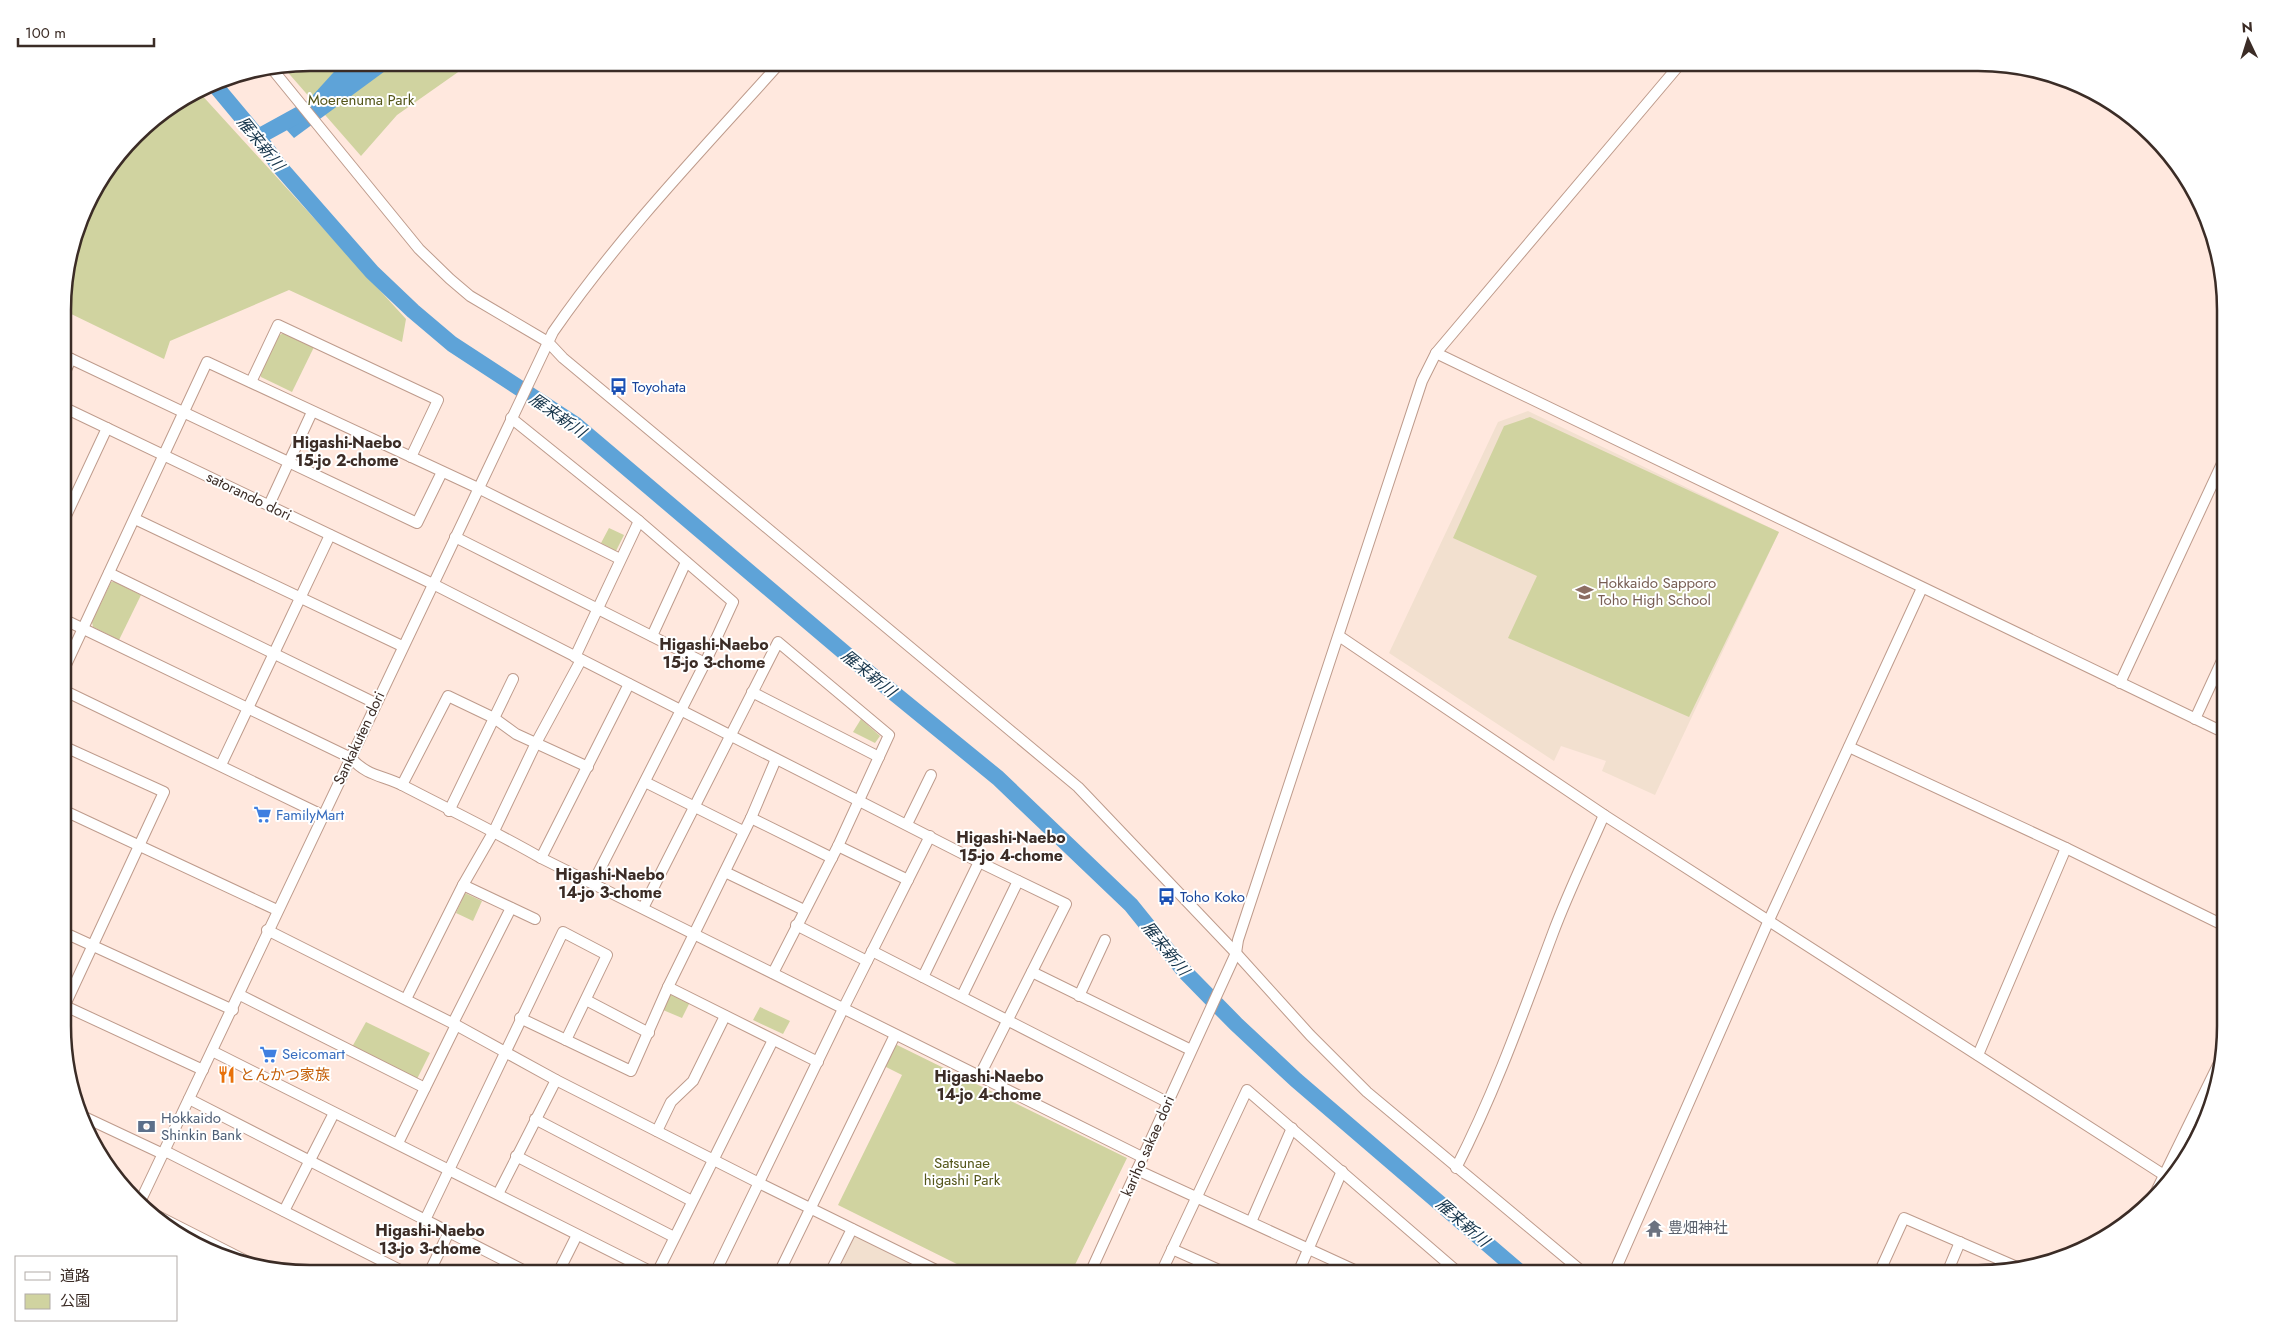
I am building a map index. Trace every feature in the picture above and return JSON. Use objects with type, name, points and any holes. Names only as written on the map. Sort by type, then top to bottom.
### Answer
[{"type":"street","points":[[548,342],[583,288],[620,243],[772,71]]},
{"type":"street","points":[[1236,953],[1241,931],[1422,381],[1436,353],[1673,71]]},
{"type":"street","points":[[275,74],[419,249],[450,279],[470,296],[548,342],[562,358],[1078,787],[1236,953],[1310,1035],[1367,1092],[1574,1265]]},
{"type":"street","points":[[251,382],[278,325],[438,400],[411,457]]},
{"type":"street","name":"Sankakuten dori","points":[[143,1196],[233,1010],[267,930],[351,758],[375,703],[511,418],[538,367],[548,342]]},
{"type":"street","points":[[1436,353],[2217,729]]},
{"type":"street","points":[[71,358],[417,523],[442,472]]},
{"type":"street","points":[[71,654],[207,362],[478,488],[620,559]]},
{"type":"street","name":"satorando dori","points":[[71,411],[433,584],[979,862],[1066,904],[1032,972]]},
{"type":"street","points":[[269,505],[312,412]]},
{"type":"street","points":[[511,418],[733,602],[706,663],[594,884]]},
{"type":"street","points":[[71,505],[107,428]]},
{"type":"street","points":[[2120,683],[2217,475]]},
{"type":"street","points":[[134,519],[402,646]]},
{"type":"street","points":[[406,1000],[463,885],[494,831],[578,658],[596,608],[638,522]]},
{"type":"street","points":[[221,765],[330,535]]},
{"type":"street","points":[[455,537],[706,663]]},
{"type":"street","points":[[652,636],[686,562]]},
{"type":"street","points":[[109,573],[375,703]]},
{"type":"street","points":[[1618,1265],[1769,920],[1922,588]]},
{"type":"street","points":[[71,623],[249,707],[351,758],[361,769],[402,785],[494,831],[541,858],[844,1007],[895,1035],[1142,1157]]},
{"type":"street","points":[[1339,636],[1604,815],[2164,1175],[2211,1080]]},
{"type":"street","points":[[643,908],[778,642],[889,735],[838,846],[804,910],[774,973]]},
{"type":"street","points":[[449,810],[512,679]]},
{"type":"street","points":[[2195,719],[2217,679]]},
{"type":"street","points":[[541,858],[629,684]]},
{"type":"street","points":[[752,692],[879,757]]},
{"type":"street","points":[[71,694],[322,815]]},
{"type":"street","points":[[402,785],[448,696],[494,718],[516,734],[588,767]]},
{"type":"street","points":[[1849,747],[2066,848],[2217,922]]},
{"type":"street","points":[[71,750],[164,792],[71,992]]},
{"type":"street","points":[[520,1018],[631,1072],[668,987],[696,935],[743,831],[751,818],[776,759]]},
{"type":"street","points":[[907,824],[931,775]]},
{"type":"street","points":[[645,782],[743,831]]},
{"type":"street","points":[[71,814],[277,910]]},
{"type":"street","points":[[1456,1168],[1480,1122],[1501,1064],[1520,1025],[1554,931],[1604,815]]},
{"type":"street","points":[[751,818],[832,858]]},
{"type":"street","points":[[719,1265],[844,1007],[930,836]]},
{"type":"street","points":[[838,846],[908,880]]},
{"type":"street","points":[[1978,1055],[2066,848]]},
{"type":"street","points":[[922,977],[979,862]]},
{"type":"street","points":[[725,872],[804,910]]},
{"type":"street","points":[[962,996],[1018,881]]},
{"type":"street","points":[[463,885],[535,919]]},
{"type":"street","points":[[398,1143],[511,908]]},
{"type":"street","points":[[796,926],[867,961]]},
{"type":"street","points":[[267,930],[455,1024],[556,1080],[926,1265]]},
{"type":"street","points":[[425,1220],[520,1018],[563,932],[608,955],[566,1040]]},
{"type":"street","points":[[71,936],[233,1010]]},
{"type":"street","points":[[1080,996],[1105,940]]},
{"type":"street","points":[[872,951],[1167,1102]]},
{"type":"street","name":"kariho sakae dori","points":[[1094,1265],[1236,953]]},
{"type":"street","points":[[980,1077],[1032,972],[1191,1050]]},
{"type":"street","points":[[668,987],[818,1062]]},
{"type":"street","points":[[240,995],[425,1088]]},
{"type":"street","points":[[586,1000],[648,1033]]},
{"type":"street","points":[[71,1008],[203,1070]]},
{"type":"street","points":[[657,1131],[671,1102],[692,1081],[725,1016]]},
{"type":"street","points":[[783,1265],[895,1035]]},
{"type":"street","points":[[660,1265],[773,1040]]},
{"type":"street","points":[[212,1051],[639,1265]]},
{"type":"street","points":[[498,1194],[556,1080]]},
{"type":"street","points":[[1165,1265],[1247,1090],[1450,1265]]},
{"type":"street","points":[[189,1100],[514,1265]]},
{"type":"street","points":[[284,1211],[334,1113]]},
{"type":"street","points":[[535,1119],[692,1201]]},
{"type":"street","points":[[91,1122],[164,1152],[389,1265]]},
{"type":"street","points":[[1251,1222],[1292,1128]]},
{"type":"street","points":[[516,1156],[674,1237]]},
{"type":"street","points":[[1137,1170],[1344,1265]]},
{"type":"street","points":[[1302,1265],[1342,1171]]},
{"type":"street","points":[[1883,1265],[1904,1218],[2004,1263]]},
{"type":"street","points":[[834,1265],[852,1229]]},
{"type":"street","points":[[433,1265],[449,1232]]},
{"type":"street","points":[[562,1265],[577,1235]]},
{"type":"street","points":[[1950,1265],[1960,1242]]},
{"type":"street","points":[[1172,1249],[1208,1265]]},
{"type":"shaded area","name":"Hokkaido Sapporo Toho High School","points":[[1528,411],[1779,532],[1655,795],[1602,771],[1606,761],[1561,746],[1554,761],[1389,653],[1498,422]]},
{"type":"shaded area","points":[[855,1236],[911,1265],[841,1265]]},
{"type":"green space","name":"Moerenuma Park","points":[[460,71],[397,115],[361,156],[288,72]]},
{"type":"green space","points":[[203,96],[406,319],[402,342],[289,290],[170,341],[164,359],[71,314],[73,279],[79,248],[89,219],[111,177],[130,153],[153,130],[177,111]]},
{"type":"green space","points":[[284,333],[314,347],[292,392],[261,377],[259,372],[277,336]]},
{"type":"green space","name":"Hokkaido Sapporo Toho High School","points":[[1530,417],[1779,532],[1689,717],[1508,638],[1537,576],[1453,538],[1504,426]]},
{"type":"green space","points":[[609,528],[624,535],[616,551],[601,543]]},
{"type":"green space","points":[[111,582],[115,582],[141,595],[119,640],[93,627],[92,622]]},
{"type":"green space","points":[[861,719],[880,736],[875,743],[853,732]]},
{"type":"green space","points":[[465,893],[482,901],[473,921],[456,913]]},
{"type":"green space","points":[[671,993],[690,1002],[682,1018],[663,1010]]},
{"type":"green space","points":[[760,1007],[790,1021],[783,1034],[753,1020]]},
{"type":"green space","points":[[366,1022],[430,1053],[417,1079],[352,1047]]},
{"type":"green space","name":"Satsunae higashi Park","points":[[895,1044],[1127,1158],[1075,1265],[959,1265],[838,1205],[902,1075],[884,1066]]},
{"type":"water","points":[[335,71],[385,71],[294,138],[284,127]]},
{"type":"waterway","name":"雁来新川","points":[[218,89],[258,137],[279,166],[372,272],[413,311],[452,344],[576,425],[846,654],[998,778],[1131,905],[1185,972],[1236,1024],[1296,1080],[1512,1265]]},
{"type":"waterway","points":[[258,137],[309,109]]},
{"type":"place","name":"Toyohata","points":[[618,387]]},
{"type":"place","name":"Hokkaido Sapporo Toho High School","points":[[1584,592]]},
{"type":"place","name":"FamilyMart","points":[[262,815]]},
{"type":"place","name":"Toho Koko","points":[[1166,897]]},
{"type":"place","name":"Seicomart","points":[[268,1054]]},
{"type":"place","name":"とんかつ家族","points":[[226,1075]]},
{"type":"place","name":"Hokkaido Shinkin Bank","points":[[147,1127]]},
{"type":"place","name":"豊畑神社","points":[[1654,1228]]},
{"type":"district","name":"Higashi-Naebo 15-jo 2-chome","points":[[347,451]]},
{"type":"district","name":"Higashi-Naebo 15-jo 3-chome","points":[[714,653]]},
{"type":"district","name":"Higashi-Naebo 15-jo 4-chome","points":[[1011,846]]},
{"type":"district","name":"Higashi-Naebo 14-jo 3-chome","points":[[610,883]]},
{"type":"district","name":"Higashi-Naebo 14-jo 4-chome","points":[[989,1085]]},
{"type":"district","name":"Higashi-Naebo 13-jo 3-chome","points":[[430,1239]]}]
